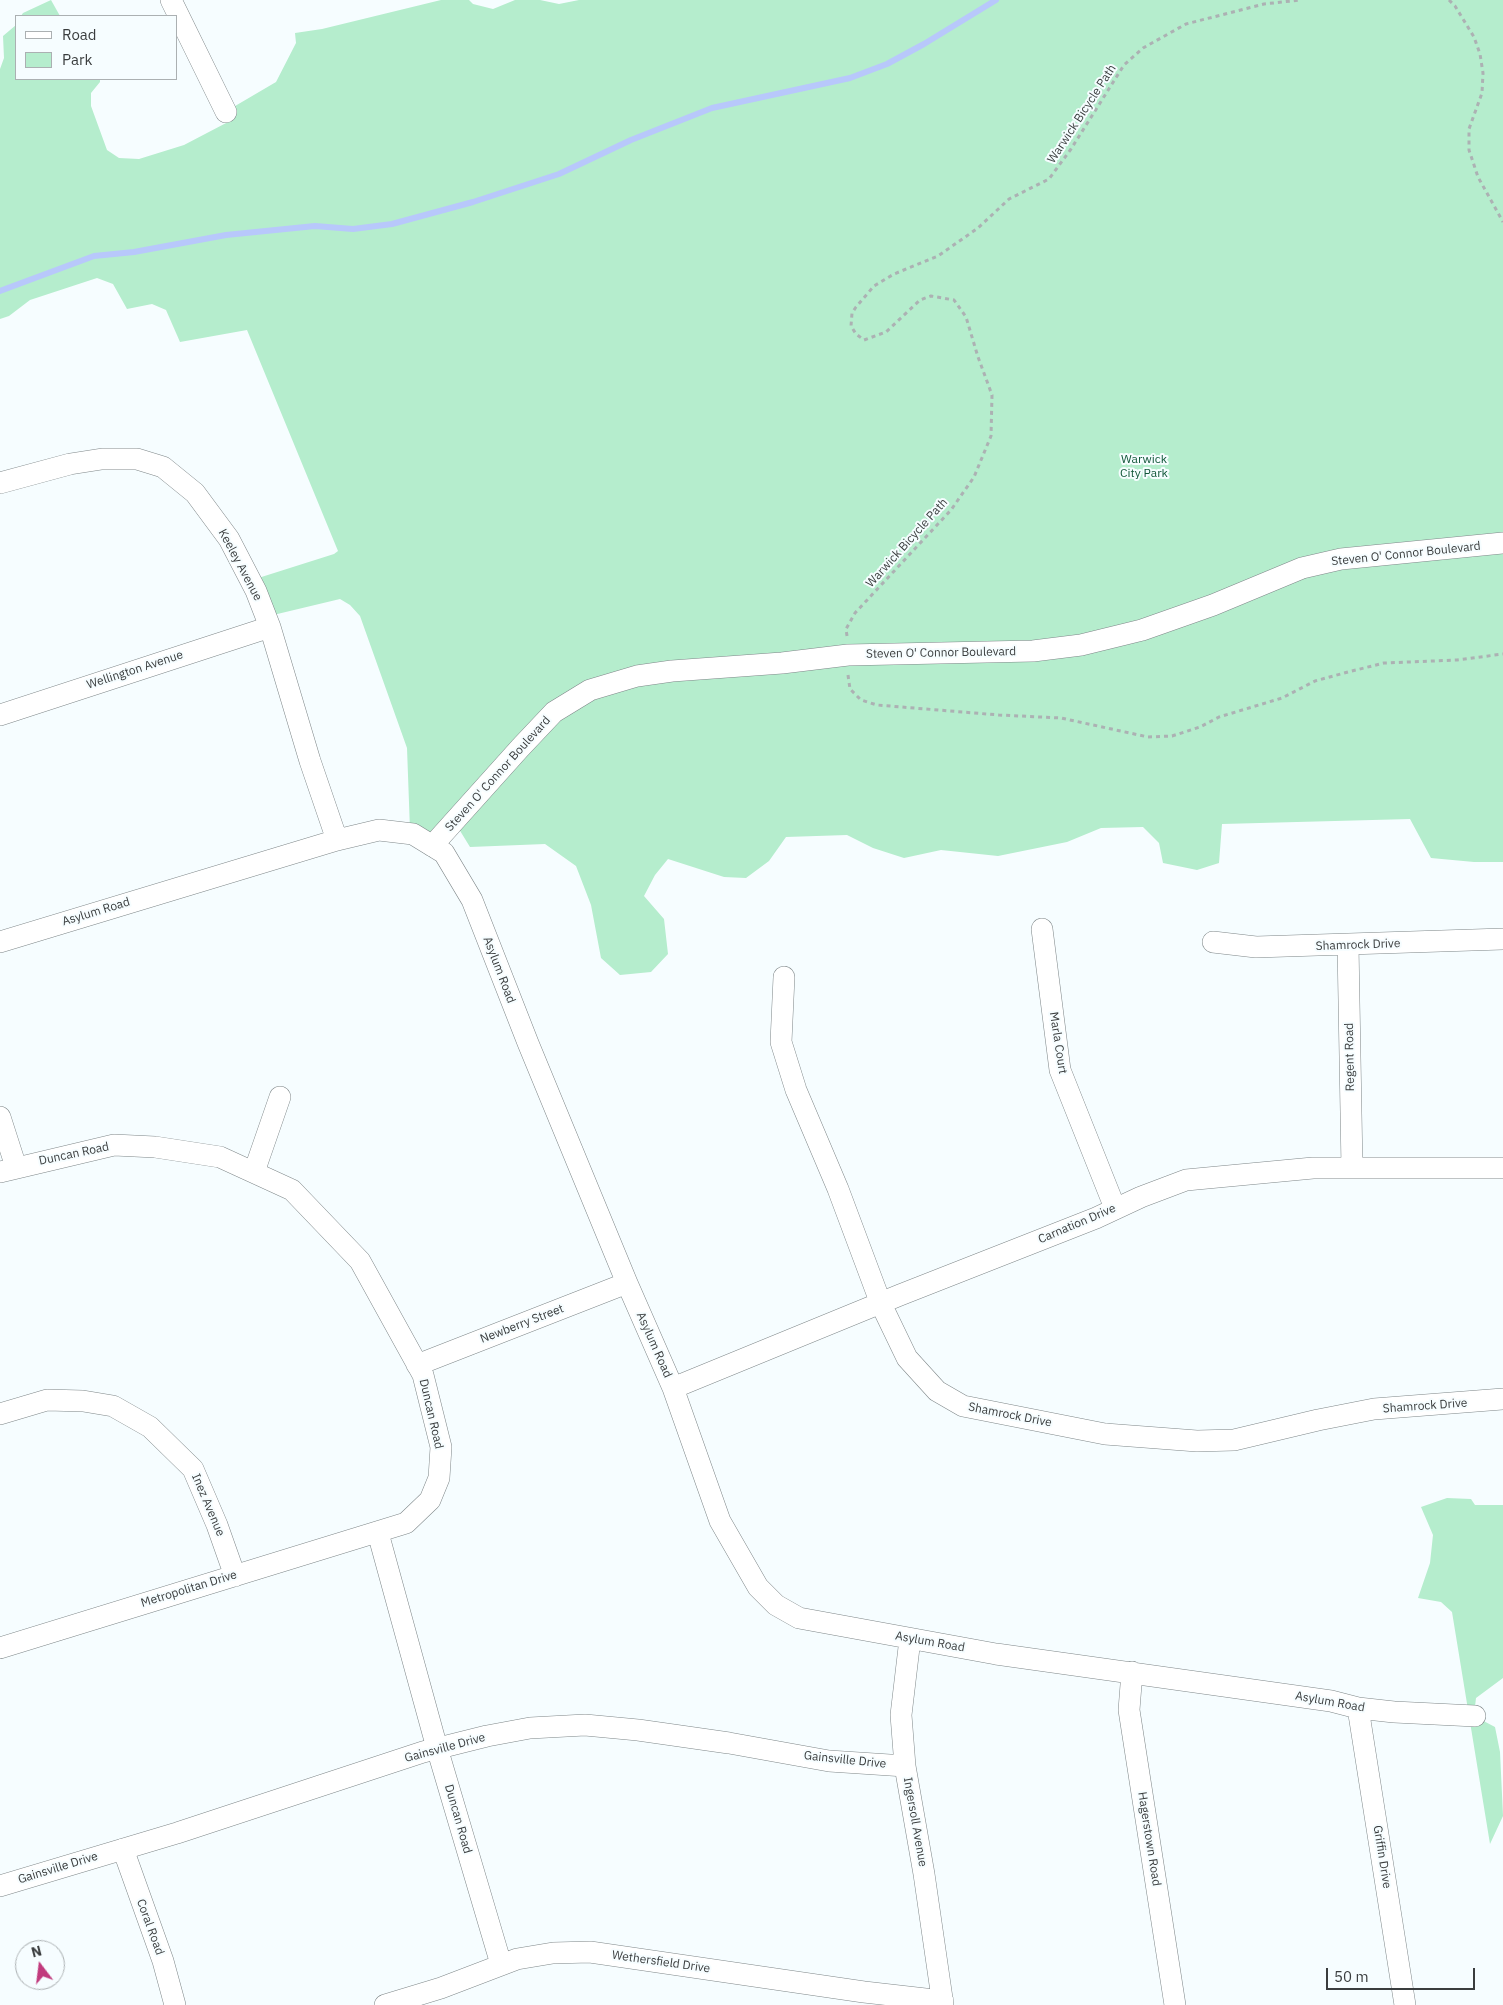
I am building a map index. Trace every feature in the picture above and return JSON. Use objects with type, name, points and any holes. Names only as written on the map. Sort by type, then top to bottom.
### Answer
[{"type":"street","points":[[171,0],[226,112]]},
{"type":"street","name":"Keeley Avenue","points":[[0,483],[70,464],[102,459],[137,459],[163,467],[195,493],[229,539],[256,591],[270,627],[310,761],[337,840]]},
{"type":"street","name":"Steven O' Connor Boulevard","points":[[432,846],[554,712],[590,690],[638,676],[672,671],[848,655],[1033,651],[1081,645],[1160,623],[1213,605],[1302,568],[1340,559],[1503,543]]},
{"type":"street","name":"Wellington Avenue","points":[[0,714],[270,627]]},
{"type":"street","name":"Asylum Road","points":[[0,942],[337,840],[379,830],[413,834],[444,853],[472,900],[528,1043],[627,1283],[673,1388],[720,1521],[758,1587],[776,1605],[799,1618],[996,1654],[1331,1701],[1358,1708],[1394,1712],[1475,1716]]},
{"type":"street","name":"Marla Court","points":[[1042,929],[1060,1070],[1115,1208]]},
{"type":"street","name":"Shamrock Drive","points":[[1213,942],[1256,947],[1348,946],[1503,939]]},
{"type":"street","name":"Regent Road","points":[[1348,946],[1352,1168]]},
{"type":"street","name":"Shamrock Drive","points":[[784,976],[781,1042],[796,1090],[838,1189],[881,1304],[907,1358],[938,1391],[963,1406],[1105,1434],[1197,1440],[1234,1440],[1318,1420],[1374,1410],[1503,1399]]},
{"type":"street","points":[[254,1172],[280,1096]]},
{"type":"street","points":[[0,1117],[8,1169]]},
{"type":"street","name":"Duncan Road","points":[[8,1169],[114,1145],[155,1147],[220,1157],[292,1190],[360,1261],[423,1375],[441,1447],[439,1478],[430,1500],[406,1523],[378,1533],[437,1748],[501,1964]]},
{"type":"street","name":"Carnation Drive","points":[[673,1388],[1186,1180],[1313,1168],[1503,1168]]},
{"type":"street","name":"Newberry Street","points":[[417,1365],[627,1283]]},
{"type":"street","name":"Inez Avenue","points":[[0,1414],[47,1400],[83,1401],[113,1406],[150,1427],[193,1469],[217,1525],[235,1576]]},
{"type":"street","name":"Metropolitan Drive","points":[[0,1648],[378,1533]]},
{"type":"street","name":"Ingersoll Avenue","points":[[910,1639],[901,1714],[905,1766],[924,1874],[943,2003]]},
{"type":"street","name":"Hagerstown Road","points":[[1132,1672],[1128,1710],[1175,2005]]},
{"type":"street","name":"Griffin Drive","points":[[1358,1708],[1405,2005]]},
{"type":"street","name":"Gainsville Drive","points":[[0,1886],[123,1849],[437,1748],[522,1729],[586,1725],[664,1733],[830,1761],[905,1766]]},
{"type":"street","name":"Coral Road","points":[[123,1849],[162,1961],[175,2005]]},
{"type":"street","name":"Wethersfield Drive","points":[[385,2005],[443,1997],[501,1964],[544,1955],[590,1952],[943,2003]]},
{"type":"path","name":"Warwick Bicycle Path","points":[[1300,0],[1264,4],[1186,24],[1143,48],[1124,65],[1071,149],[1049,179],[1009,199],[978,228],[938,256],[894,274],[874,286],[852,313],[851,326],[856,334],[864,340],[886,332],[920,300],[930,296],[954,300],[966,317],[992,395],[991,436],[974,476],[952,510],[855,613],[846,629],[847,668],[850,689],[861,700],[877,705],[1061,718],[1148,737],[1172,736],[1200,727],[1219,717],[1282,698],[1315,681],[1375,665],[1457,660],[1503,654]]},
{"type":"path","points":[[1448,0],[1455,6],[1474,37],[1480,54],[1484,73],[1482,92],[1469,129],[1469,150],[1478,177],[1503,222]]},
{"type":"green space","points":[[51,0],[59,15],[22,15]]},
{"type":"green space","name":"Warwick City Park","points":[[441,0],[469,0],[473,4],[493,9],[515,0],[540,0],[559,4],[579,0],[1503,0],[1503,862],[1474,862],[1431,858],[1410,819],[1222,824],[1219,863],[1197,870],[1163,863],[1159,843],[1143,827],[1101,828],[1067,842],[998,856],[941,850],[904,858],[873,848],[847,835],[786,837],[769,861],[746,878],[724,877],[668,859],[655,875],[644,896],[664,919],[668,954],[651,972],[620,975],[601,958],[591,905],[576,866],[545,844],[470,847],[454,821],[434,843],[410,830],[407,748],[360,616],[350,605],[340,599],[269,616],[252,580],[334,554],[338,551],[247,330],[180,342],[166,310],[152,304],[127,309],[113,284],[97,278],[30,300],[9,316],[0,319],[0,69],[4,58],[3,36],[15,26],[15,80],[100,80],[91,93],[91,106],[107,150],[119,158],[139,159],[184,145],[228,122],[230,109],[276,82],[296,43],[295,33],[322,29]]},
{"type":"green space","points":[[1447,1498],[1471,1499],[1475,1505],[1503,1505],[1503,1678],[1476,1698],[1474,1716],[1495,1727],[1500,1752],[1503,1816],[1490,1844],[1452,1612],[1441,1602],[1418,1598],[1430,1563],[1433,1535],[1421,1507]]},
{"type":"waterway","points":[[0,291],[94,256],[134,252],[226,235],[315,226],[353,229],[392,224],[473,202],[559,174],[631,140],[712,108],[850,78],[887,64],[996,0]]}]
